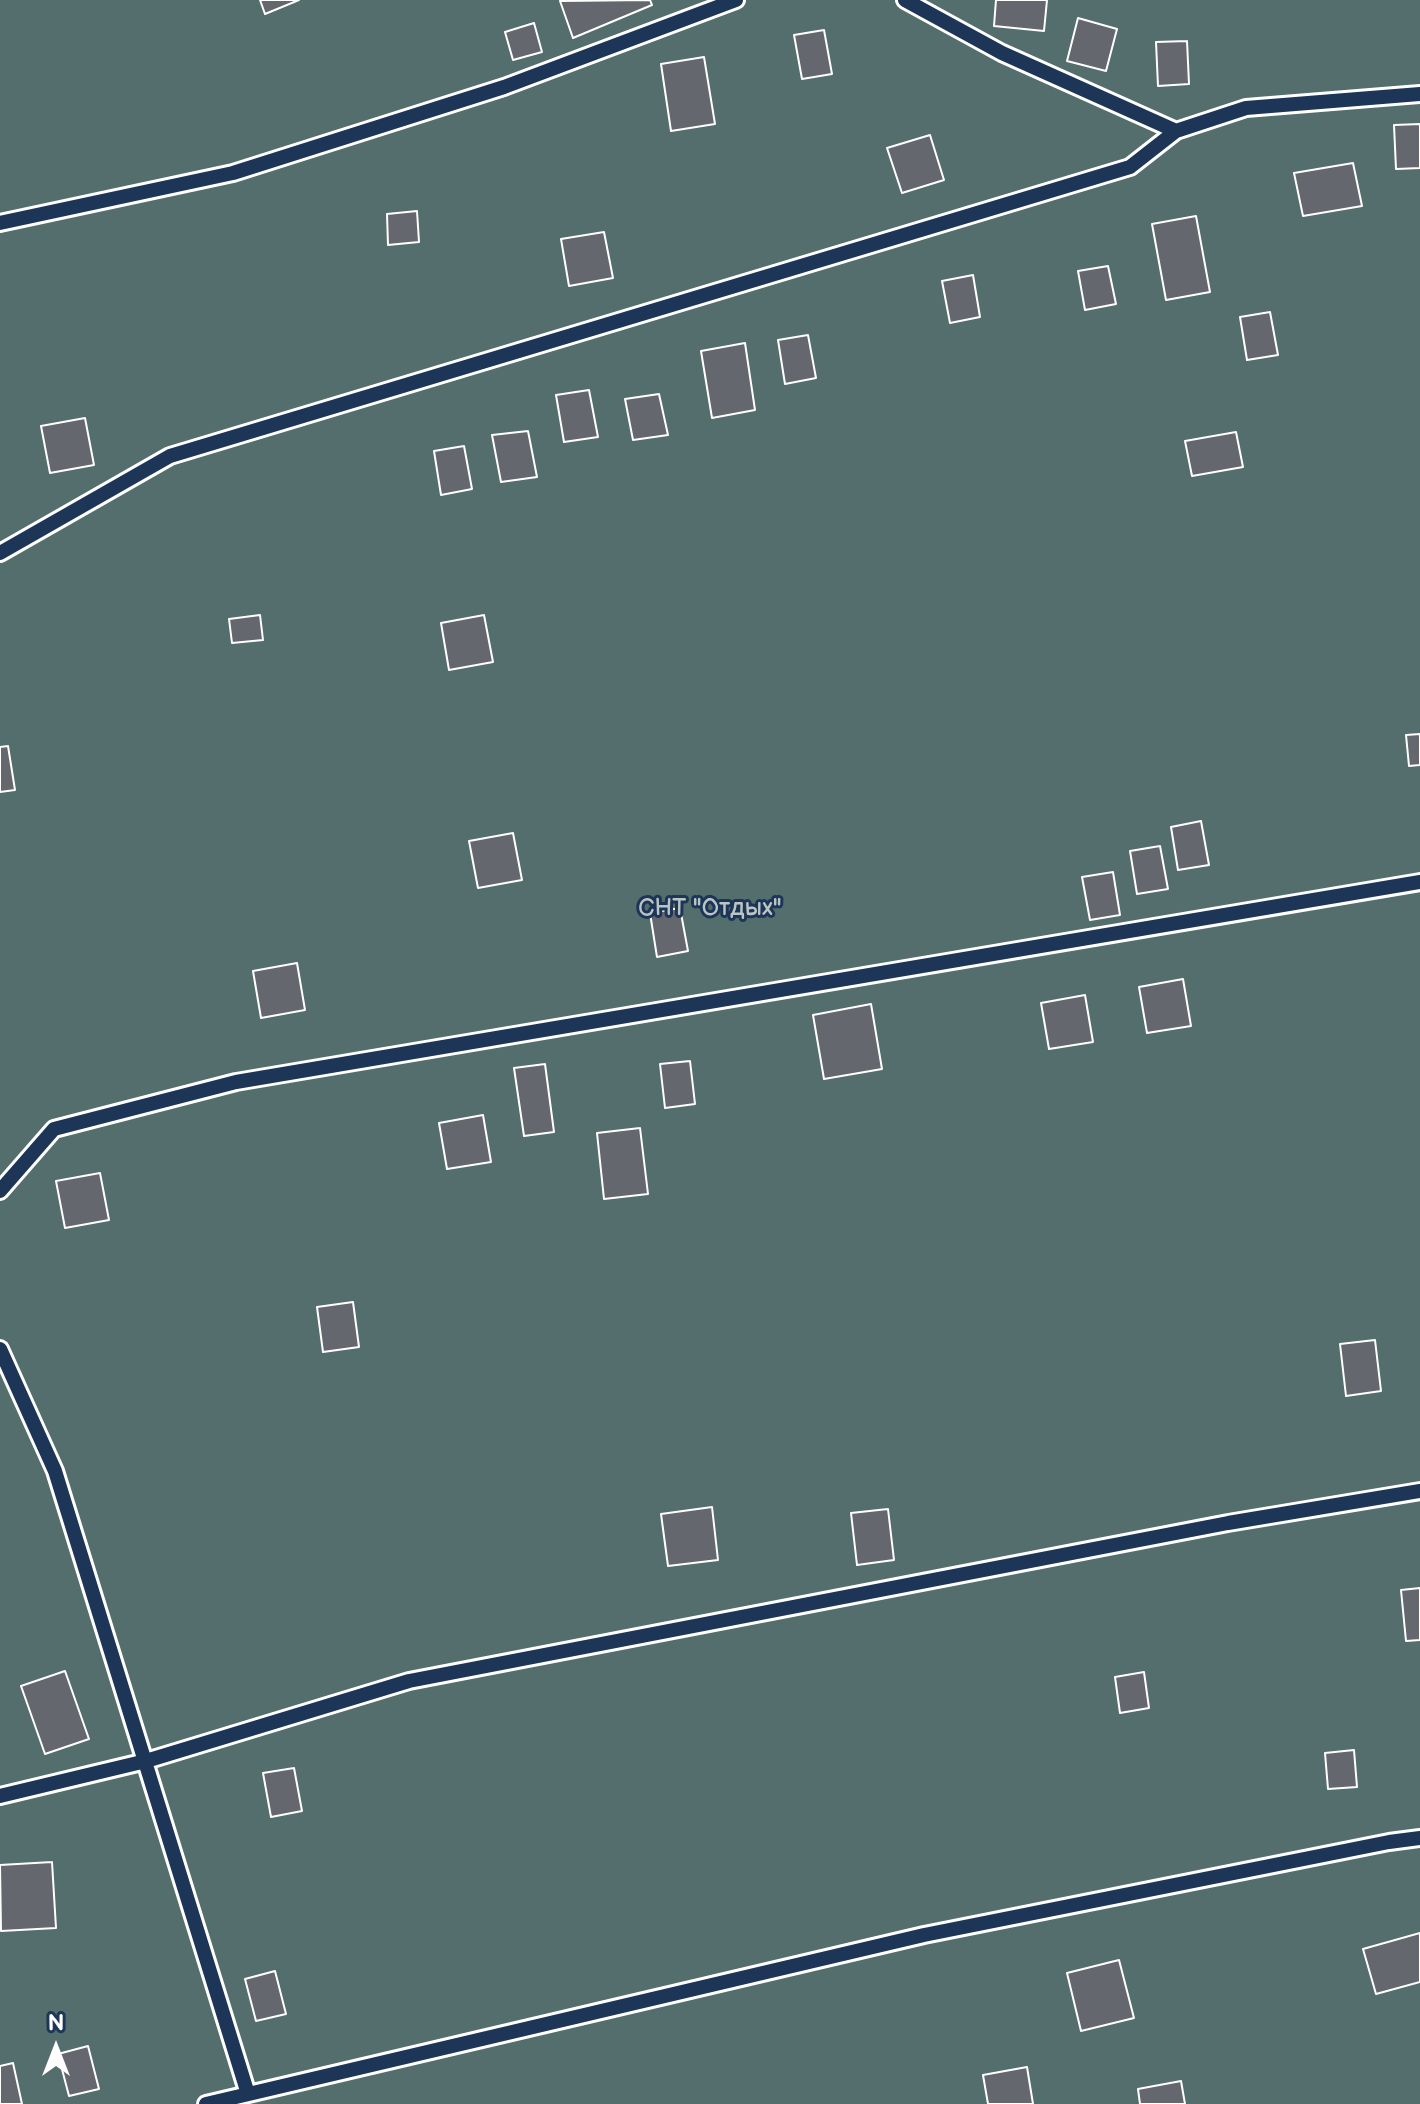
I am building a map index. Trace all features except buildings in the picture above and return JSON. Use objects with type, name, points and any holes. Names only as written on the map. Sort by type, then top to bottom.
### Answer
[{"type":"lane","points":[[0,223],[233,173],[504,87],[736,0]]},
{"type":"lane","points":[[905,0],[1002,53],[1176,131]]},
{"type":"lane","points":[[0,553],[170,456],[1130,167],[1176,131],[1246,108],[1420,94]]},
{"type":"lane","points":[[0,1191],[54,1129],[236,1082],[1420,882]]},
{"type":"lane","points":[[0,1349],[55,1471],[248,2094]]},
{"type":"lane","points":[[0,1796],[146,1761],[409,1681],[1228,1523],[1420,1491]]},
{"type":"lane","points":[[206,2104],[924,1935],[1420,1838]]},
{"type":"green space","name":"СНТ \"Отдых\"","points":[[0,0],[1420,0],[1420,2104],[0,2104]]}]
